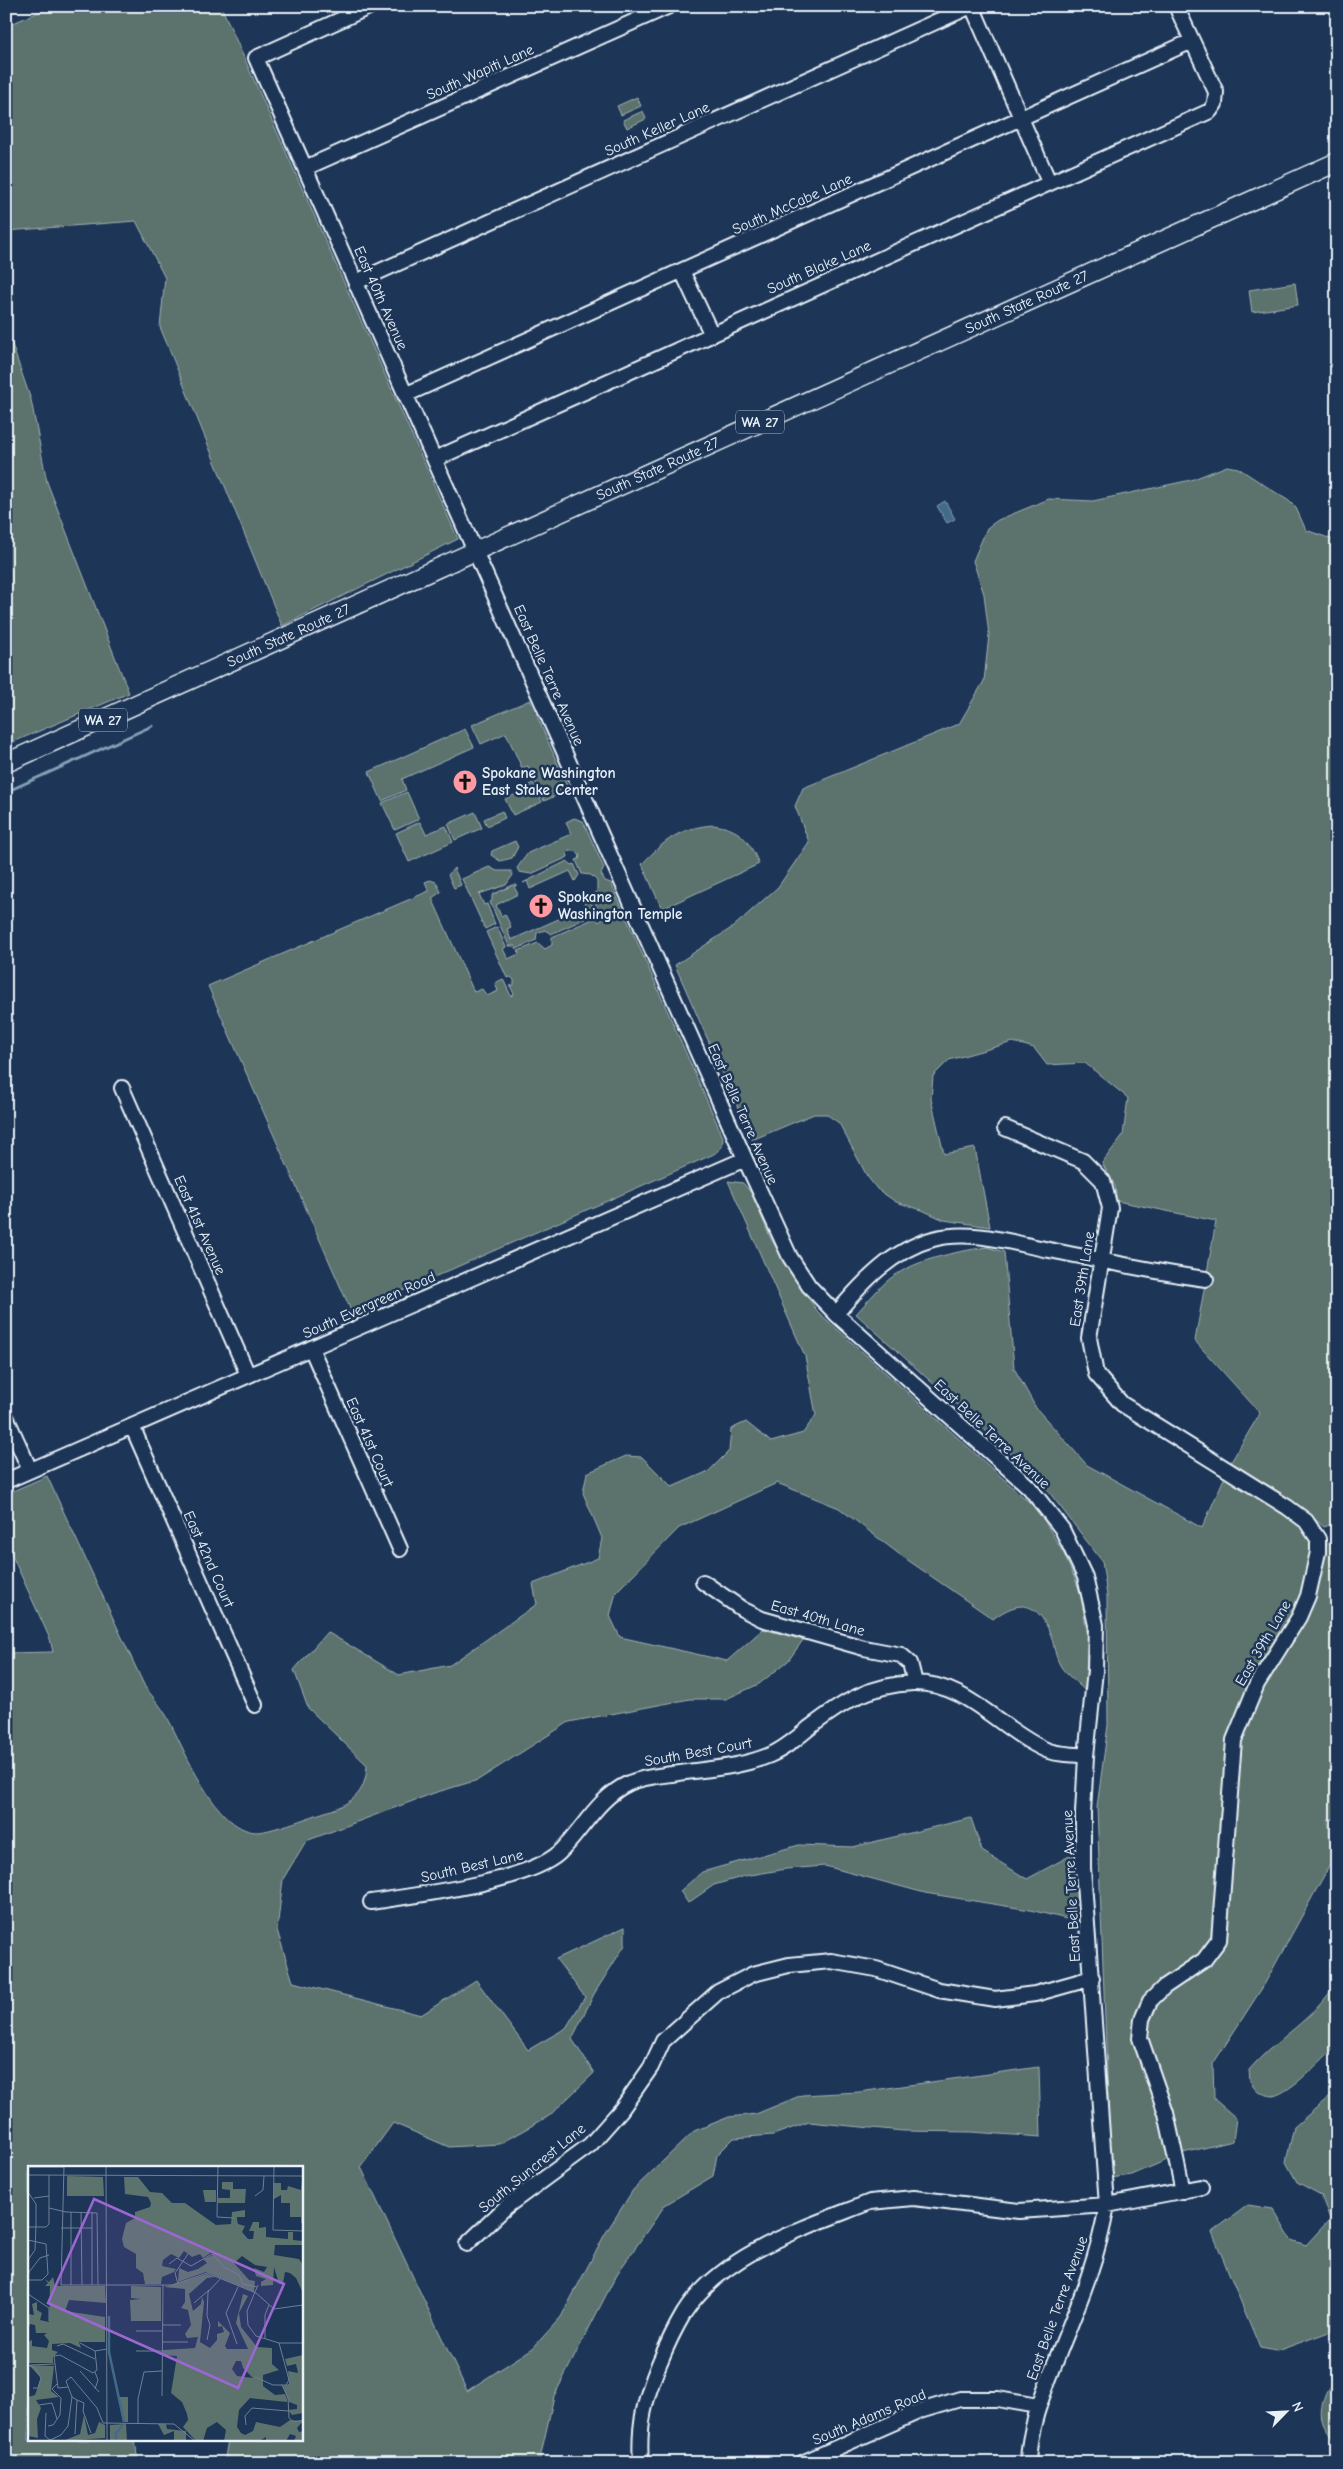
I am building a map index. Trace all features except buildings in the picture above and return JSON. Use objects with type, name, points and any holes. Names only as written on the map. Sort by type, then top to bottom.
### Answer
[{"type":"main road","name":"South State Route 27","points":[[6,763],[477,552],[1337,162]]},
{"type":"street","name":"East 40th Avenue","points":[[371,6],[256,58],[477,552]]},
{"type":"street","name":"South Wapiti Lane","points":[[305,168],[669,6]]},
{"type":"street","points":[[972,6],[1049,182]]},
{"type":"street","name":"South Keller Lane","points":[[356,282],[972,6]]},
{"type":"street","points":[[1176,6],[1192,42]]},
{"type":"street","name":"South Blake Lane","points":[[435,459],[711,333],[1210,112],[1215,104],[1216,92],[1192,42]]},
{"type":"street","name":"South McCabe Lane","points":[[406,395],[1192,42]]},
{"type":"street","points":[[682,271],[711,333]]},
{"type":"street","name":"East Belle Terre Avenue","points":[[477,552],[790,1257],[809,1286],[836,1314],[1029,1488],[1062,1530],[1085,1577],[1096,1625],[1095,1671],[1086,1756],[1084,1868],[1107,2205],[1100,2242],[1088,2279],[1038,2406],[1028,2446],[1028,2463]]},
{"type":"street","name":"East 41st Avenue","points":[[122,1088],[248,1375]]},
{"type":"street","name":"East 39th Lane","points":[[1005,1128],[1083,1161],[1104,1181],[1110,1208],[1089,1338],[1096,1374],[1122,1404],[1286,1507],[1306,1522],[1318,1539],[1318,1552],[1308,1596],[1299,1617],[1257,1684],[1234,1740],[1219,1940],[1204,1960],[1164,1987],[1150,2001],[1142,2019],[1140,2038],[1166,2113],[1182,2191]]},
{"type":"street","name":"South Evergreen Road","points":[[6,1480],[745,1159]]},
{"type":"street","points":[[836,1314],[856,1290],[893,1257],[934,1239],[978,1236],[1206,1279]]},
{"type":"street","name":"East 41st Court","points":[[311,1348],[400,1548]]},
{"type":"street","points":[[6,1417],[30,1470]]},
{"type":"street","name":"East 42nd Court","points":[[132,1426],[255,1705]]},
{"type":"street","name":"East 40th Lane","points":[[704,1582],[742,1609],[762,1619],[864,1648],[901,1655],[910,1663],[915,1683]]},
{"type":"street","name":"South Best Court","points":[[609,1794],[646,1777],[737,1765],[770,1755],[794,1741],[840,1704],[858,1695],[887,1686],[915,1683],[950,1690],[980,1705],[1016,1734],[1048,1751],[1086,1756]]},
{"type":"street","name":"South Best Lane","points":[[371,1902],[430,1893],[516,1875],[542,1865],[558,1853],[609,1794]]},
{"type":"street","name":"South Suncrest Lane","points":[[467,2244],[507,2206],[590,2145],[621,2110],[651,2067],[663,2041],[718,1992],[753,1974],[789,1966],[831,1961],[876,1968],[939,1990],[996,1999],[1035,1994],[1092,1978]]},
{"type":"street","points":[[641,2463],[642,2414],[664,2353],[685,2312],[702,2290],[728,2267],[750,2253],[870,2202],[914,2198],[1019,2211],[1107,2205],[1201,2187]]},
{"type":"street","name":"South Adams Road","points":[[802,2463],[920,2411],[960,2399],[998,2399],[1038,2406]]},
{"type":"green space","points":[[53,6],[221,6],[458,539],[282,626],[160,327],[165,278],[136,221],[6,231],[6,26]]},
{"type":"green space","points":[[637,97],[641,106],[621,115],[617,106]]},
{"type":"green space","points":[[643,111],[646,119],[627,128],[623,120]]},
{"type":"green space","points":[[1295,283],[1298,305],[1252,312],[1249,290]]},
{"type":"green space","points":[[6,320],[8,333],[31,400],[47,482],[129,693],[6,745]]},
{"type":"green space","points":[[1227,466],[1238,468],[1289,501],[1296,508],[1306,530],[1337,541],[1337,1532],[1333,1524],[1324,1527],[1301,1507],[1231,1462],[1260,1413],[1195,1341],[1216,1221],[1117,1201],[1115,1186],[1102,1163],[1123,1135],[1128,1098],[1085,1063],[1047,1065],[1034,1048],[1013,1042],[949,1060],[933,1076],[931,1099],[944,1154],[975,1148],[990,1227],[944,1220],[922,1210],[896,1202],[877,1189],[867,1176],[839,1123],[826,1114],[814,1114],[752,1140],[675,965],[733,927],[778,887],[809,842],[795,806],[803,788],[959,724],[984,681],[989,635],[984,594],[973,561],[987,528],[998,520],[1049,499],[1093,501],[1191,480]]},
{"type":"green space","points":[[530,700],[569,790],[544,801],[528,766],[522,768],[506,733],[481,744],[472,725]]},
{"type":"green space","points":[[465,729],[474,747],[402,779],[406,790],[382,801],[369,772]]},
{"type":"green space","points":[[533,783],[542,802],[513,815],[505,799],[530,788],[529,785]]},
{"type":"green space","points":[[407,792],[419,819],[395,830],[382,803]]},
{"type":"green space","points":[[502,811],[505,818],[487,826],[484,819]]},
{"type":"green space","points":[[475,812],[482,828],[455,840],[448,824]]},
{"type":"green space","points":[[574,818],[583,821],[604,868],[601,874],[605,881],[611,883],[723,1137],[722,1147],[714,1154],[352,1313],[208,986],[429,891],[425,882],[430,880],[436,882],[441,892],[432,898],[474,992],[482,989],[487,996],[498,991],[495,983],[503,979],[511,996],[514,994],[510,986],[514,985],[514,980],[511,977],[507,978],[486,932],[497,927],[506,947],[503,949],[508,959],[519,954],[518,951],[538,943],[545,949],[552,945],[552,937],[595,918],[599,922],[605,917],[602,908],[598,910],[592,896],[597,890],[597,881],[591,875],[582,874],[576,860],[580,856],[576,851],[569,851],[567,853],[568,857],[531,874],[519,872],[517,868],[528,853],[571,834],[566,822]]},
{"type":"green space","points":[[420,822],[426,834],[446,826],[453,842],[409,862],[396,833]]},
{"type":"green space","points":[[713,825],[737,832],[747,842],[759,864],[662,909],[642,864],[658,848],[682,832]]},
{"type":"green space","points":[[515,841],[518,847],[512,858],[500,861],[491,855],[492,851]]},
{"type":"green space","points":[[567,861],[572,865],[574,864],[579,875],[575,881],[570,871],[530,889],[527,881]]},
{"type":"green space","points":[[489,867],[497,871],[511,871],[513,875],[506,885],[479,894],[484,905],[487,904],[495,924],[485,929],[462,879]]},
{"type":"green space","points":[[454,868],[461,885],[454,888],[448,875]]},
{"type":"green space","points":[[517,885],[514,887],[518,894],[496,905],[501,916],[505,914],[511,927],[507,929],[511,940],[586,907],[582,898],[589,898],[594,908],[590,913],[591,916],[551,934],[545,930],[537,933],[536,940],[517,949],[515,946],[509,946],[490,902],[492,901],[492,895]]},
{"type":"green space","points":[[728,1181],[743,1183],[752,1194],[770,1237],[792,1275],[818,1312],[1038,1510],[1064,1554],[1080,1591],[1088,1637],[1085,1691],[1061,1667],[1045,1622],[1033,1609],[1026,1606],[1011,1608],[993,1619],[899,1554],[839,1508],[777,1483],[679,1528],[616,1592],[610,1616],[620,1637],[727,1661],[763,1629],[803,1640],[788,1661],[759,1684],[726,1699],[690,1699],[569,1722],[478,1780],[434,1793],[306,1841],[283,1879],[277,1930],[293,1982],[421,2015],[476,1980],[528,2050],[566,2028],[585,1997],[556,1959],[625,1927],[625,1945],[594,1994],[572,2039],[594,2073],[549,2116],[499,2144],[449,2147],[393,2123],[361,2167],[467,2391],[533,2348],[561,2317],[605,2234],[633,2190],[694,2131],[729,2117],[756,2114],[802,2095],[859,2092],[1039,2067],[1041,2137],[971,2132],[903,2131],[809,2122],[773,2135],[734,2138],[717,2155],[713,2176],[665,2205],[617,2274],[554,2396],[539,2463],[224,2463],[228,2442],[302,2442],[302,2166],[28,2166],[28,2442],[135,2442],[138,2463],[6,2463],[6,1653],[53,1652],[50,1639],[6,1542],[6,1494],[47,1476],[145,1687],[166,1715],[202,1785],[214,1803],[241,1828],[256,1832],[262,1831],[341,1806],[355,1797],[360,1791],[366,1775],[367,1765],[308,1708],[294,1670],[327,1632],[399,1675],[450,1665],[537,1604],[533,1584],[598,1558],[602,1538],[583,1493],[587,1473],[626,1456],[642,1457],[672,1487],[709,1471],[729,1451],[731,1429],[746,1422],[771,1442],[803,1433],[816,1415],[805,1356]]},
{"type":"green space","points":[[987,1247],[1004,1252],[1014,1368],[1036,1408],[1087,1465],[1202,1528],[1226,1474],[1301,1523],[1323,1552],[1327,1544],[1337,1537],[1337,1818],[1328,1820],[1332,1861],[1264,1985],[1213,2064],[1214,2099],[1236,2118],[1233,2141],[1183,2153],[1132,2175],[1111,2178],[1097,1807],[1108,1725],[1107,1596],[1102,1561],[1039,1479],[856,1314],[896,1274],[934,1258]]},
{"type":"green space","points":[[971,1818],[982,1851],[1027,1879],[1075,1853],[1079,1922],[1030,1910],[925,1893],[825,1866],[786,1869],[745,1876],[714,1885],[688,1903],[680,1891],[702,1872],[799,1845],[853,1847]]},
{"type":"green space","points":[[1337,1981],[1337,2045],[1289,2089],[1273,2096],[1258,2092],[1250,2081],[1249,2070],[1318,2006]]},
{"type":"green space","points":[[1337,2090],[1337,2329],[1277,2351],[1260,2348],[1212,2232],[1248,2205],[1273,2209],[1291,2240],[1306,2245],[1330,2219],[1321,2195],[1297,2182],[1286,2162],[1294,2127]]},
{"type":"green space","points":[[1337,2381],[1337,2442],[1328,2432],[1322,2421],[1321,2410],[1328,2389]]},
{"type":"water","points":[[945,501],[955,519],[947,523],[937,506]]},
{"type":"waterway","points":[[6,792],[152,726]]},
{"type":"place","name":"Spokane Washington East Stake Center","points":[[465,782]]},
{"type":"place","name":"Spokane Washington Temple","points":[[541,906]]}]
